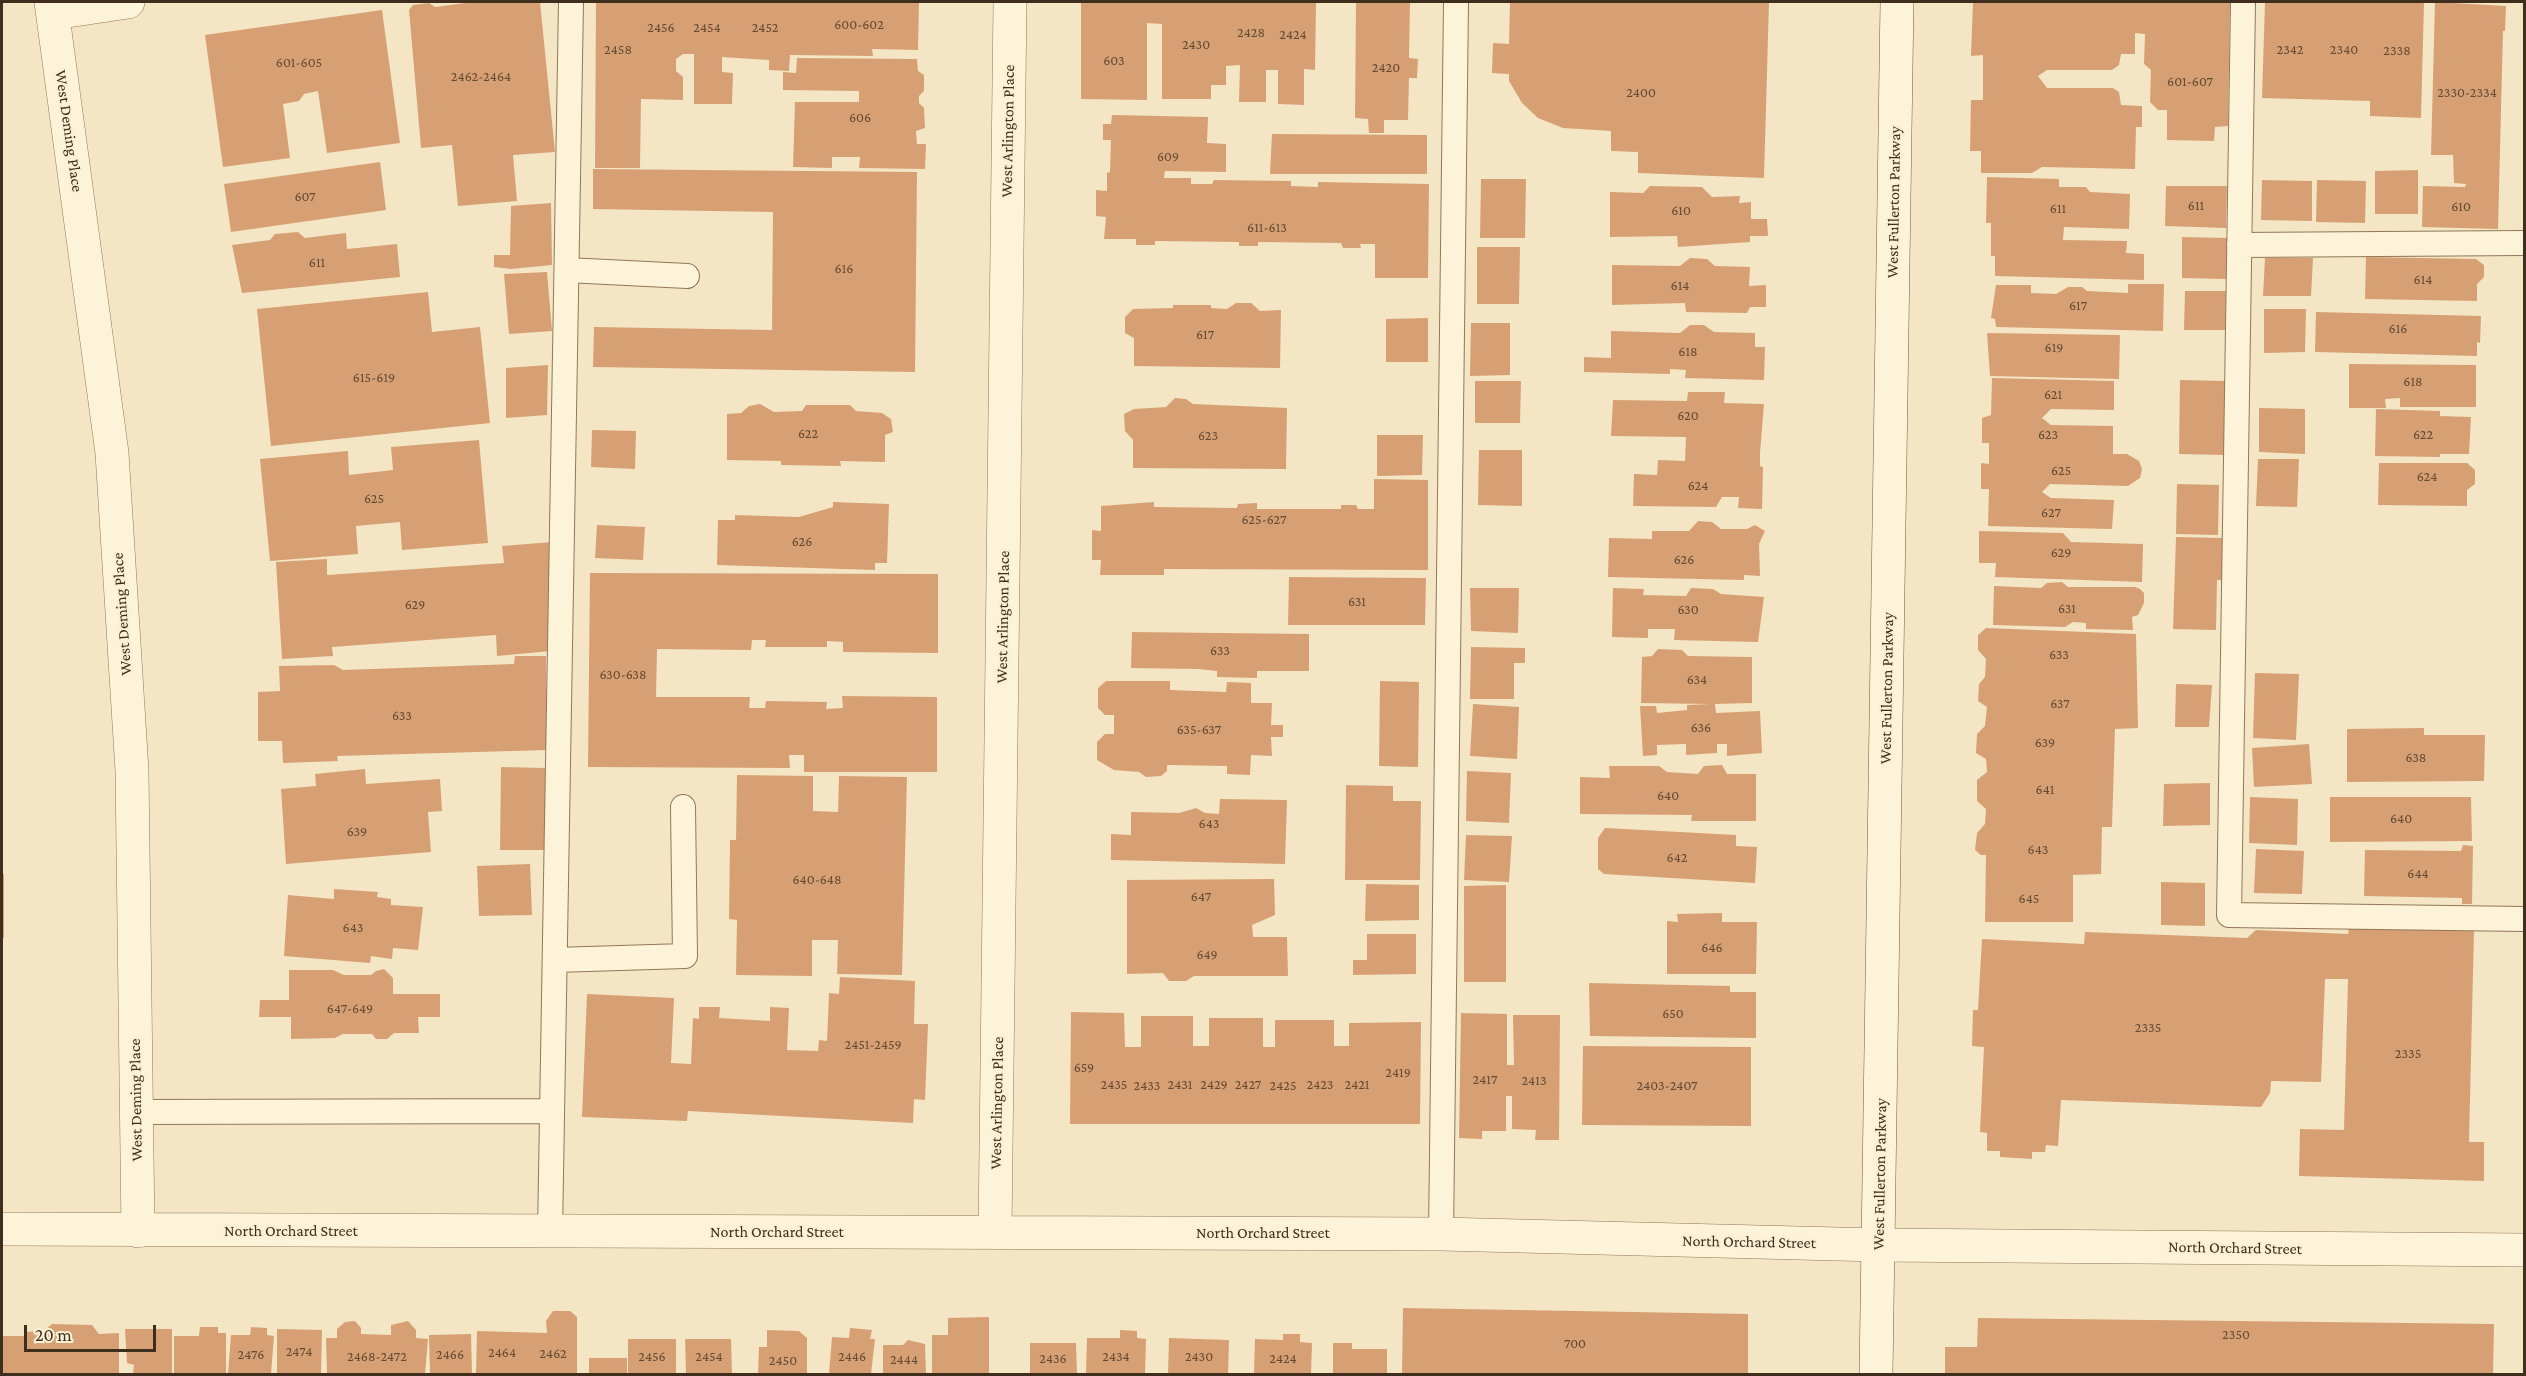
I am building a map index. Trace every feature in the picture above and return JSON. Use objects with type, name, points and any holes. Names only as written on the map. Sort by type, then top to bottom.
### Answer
[{"type":"street","points":[[52,7],[128,2]]},
{"type":"street","name":"West Arlington Place","points":[[995,1232],[1010,2]]},
{"type":"street","name":"West Fullerton Parkway","points":[[1876,1374],[1897,2]]},
{"type":"street","name":"West Deming Place","points":[[52,7],[112,453],[132,771],[138,1231]]},
{"type":"street","name":"North Orchard Street","points":[[2,1229],[1441,1234],[1878,1245],[2524,1250]]},
{"type":"lane","points":[[550,1232],[571,2]]},
{"type":"lane","points":[[1441,1234],[1456,2]]},
{"type":"lane","points":[[2242,2],[2229,915],[2524,919]]},
{"type":"lane","points":[[2239,245],[2524,243]]},
{"type":"lane","points":[[567,270],[687,276]]},
{"type":"lane","points":[[555,960],[685,956],[683,807]]},
{"type":"lane","points":[[137,1113],[552,1111]]},
{"type":"building","points":[[474,2],[540,2],[555,152],[513,155],[517,201],[458,206],[452,145],[421,148],[409,10],[413,5],[429,3],[435,7]]},
{"type":"building","points":[[596,2],[919,2],[918,50],[872,49],[873,56],[790,55],[789,71],[769,70],[769,60],[722,57],[722,72],[733,73],[732,104],[694,104],[694,54],[683,54],[676,59],[676,71],[683,77],[683,100],[641,99],[640,168],[595,168]]},
{"type":"building","points":[[1081,2],[1316,2],[1315,70],[1304,69],[1304,105],[1278,104],[1278,70],[1266,70],[1266,102],[1239,102],[1240,65],[1226,66],[1226,85],[1211,85],[1211,99],[1162,99],[1162,24],[1147,23],[1147,100],[1081,99]]},
{"type":"building","points":[[1356,2],[1410,2],[1409,58],[1418,59],[1417,78],[1409,78],[1408,120],[1384,120],[1384,133],[1369,133],[1368,119],[1355,118]]},
{"type":"building","points":[[1510,2],[1769,2],[1764,178],[1638,173],[1638,152],[1611,151],[1611,131],[1563,128],[1538,118],[1522,103],[1509,81],[1509,74],[1492,73],[1493,43],[1509,44]]},
{"type":"building","points":[[1973,2],[2230,2],[2228,126],[2215,127],[2214,141],[2167,140],[2167,110],[2158,110],[2150,102],[2151,70],[2144,64],[2145,34],[2135,33],[2135,54],[2121,54],[2119,65],[2112,70],[2047,70],[2038,76],[2047,88],[2113,88],[2119,92],[2121,105],[2142,106],[2142,127],[2136,127],[2135,169],[2042,167],[2032,173],[1981,173],[1981,151],[1970,151],[1971,100],[1983,100],[1983,55],[1971,56]]},
{"type":"building","points":[[2265,2],[2424,2],[2421,118],[2370,116],[2370,101],[2262,98]]},
{"type":"building","points":[[2435,2],[2506,6],[2505,31],[2503,31],[2498,229],[2422,227],[2423,186],[2465,187],[2466,184],[2454,183],[2453,155],[2431,155]]},
{"type":"building","points":[[382,10],[400,143],[327,153],[318,91],[304,94],[299,101],[283,104],[290,158],[223,167],[205,35]]},
{"type":"building","points":[[797,58],[917,59],[918,71],[924,75],[924,91],[919,96],[919,103],[924,108],[925,128],[916,131],[917,144],[926,144],[925,169],[859,168],[860,157],[832,157],[832,168],[793,167],[795,102],[859,102],[859,91],[783,90],[783,72],[796,73]]},
{"type":"building","points":[[1112,115],[1208,117],[1207,143],[1226,144],[1226,172],[1165,171],[1164,178],[1191,178],[1191,184],[1212,184],[1214,180],[1291,181],[1291,186],[1318,187],[1318,182],[1429,184],[1428,278],[1375,278],[1375,244],[1360,244],[1361,248],[1343,248],[1341,243],[1258,242],[1258,246],[1239,246],[1239,242],[1155,241],[1155,245],[1136,245],[1136,239],[1104,239],[1106,217],[1096,216],[1096,190],[1107,191],[1111,140],[1103,140],[1103,124],[1111,124]]},
{"type":"building","points":[[1272,134],[1427,135],[1427,174],[1270,174]]},
{"type":"building","points":[[380,162],[386,210],[231,232],[224,184]]},
{"type":"building","points":[[593,169],[917,172],[915,372],[593,367],[594,327],[772,330],[773,212],[593,209]]},
{"type":"building","points":[[2418,170],[2418,214],[2375,214],[2375,171]]},
{"type":"building","points":[[1987,177],[2059,179],[2059,187],[2086,187],[2090,192],[2130,194],[2129,229],[2064,227],[2063,240],[2127,241],[2126,253],[2144,254],[2144,280],[1995,276],[1995,256],[1991,256],[1991,223],[1986,223]]},
{"type":"building","points":[[1481,179],[1526,179],[1525,238],[1480,238]]},
{"type":"building","points":[[2262,180],[2312,181],[2312,221],[2261,220]]},
{"type":"building","points":[[2317,180],[2366,181],[2365,223],[2316,222]]},
{"type":"building","points":[[1650,186],[1702,187],[1712,197],[1740,196],[1739,203],[1751,202],[1751,219],[1767,219],[1768,236],[1750,236],[1750,242],[1678,247],[1677,236],[1610,237],[1610,192],[1643,193]]},
{"type":"building","points":[[2166,186],[2227,186],[2226,228],[2165,226]]},
{"type":"building","points":[[551,203],[552,265],[511,269],[494,267],[494,255],[510,255],[511,206]]},
{"type":"building","points":[[298,232],[305,238],[346,233],[347,249],[397,244],[400,277],[242,293],[232,245],[270,240],[275,234]]},
{"type":"building","points":[[2182,237],[2227,238],[2226,279],[2182,278]]},
{"type":"building","points":[[1477,247],[1520,247],[1519,304],[1477,304]]},
{"type":"building","points":[[2366,257],[2476,259],[2484,265],[2484,277],[2477,284],[2477,301],[2365,299]]},
{"type":"building","points":[[1690,258],[1707,259],[1715,266],[1750,267],[1749,286],[1766,285],[1766,307],[1750,307],[1747,313],[1686,312],[1685,303],[1612,305],[1612,265],[1680,266]]},
{"type":"building","points":[[2265,258],[2313,258],[2311,296],[2263,296]]},
{"type":"building","points":[[547,272],[552,331],[509,334],[504,274]]},
{"type":"building","points":[[2128,284],[2164,284],[2163,331],[1996,327],[1995,319],[1991,318],[1996,285],[2031,285],[2031,293],[2056,294],[2068,287],[2082,287],[2087,291],[2128,293]]},
{"type":"building","points":[[2185,291],[2226,291],[2225,330],[2184,330]]},
{"type":"building","points":[[428,292],[432,332],[480,327],[490,423],[271,446],[257,309]]},
{"type":"building","points":[[1236,303],[1251,303],[1260,311],[1281,310],[1280,368],[1134,366],[1134,338],[1125,333],[1125,317],[1133,309],[1173,308],[1173,305],[1211,305],[1211,308],[1227,309]]},
{"type":"building","points":[[2264,309],[2306,309],[2305,352],[2264,353]]},
{"type":"building","points":[[2316,312],[2481,316],[2477,356],[2315,352]]},
{"type":"building","points":[[1428,318],[1428,362],[1386,362],[1386,319]]},
{"type":"building","points":[[1471,323],[1510,323],[1510,375],[1470,376]]},
{"type":"building","points":[[1690,325],[1704,325],[1714,332],[1755,333],[1755,347],[1765,347],[1764,380],[1685,378],[1686,370],[1670,369],[1670,374],[1584,372],[1584,357],[1611,358],[1611,331],[1680,333]]},
{"type":"building","points":[[1987,333],[2120,335],[2119,379],[1990,376]]},
{"type":"building","points":[[2349,364],[2476,365],[2476,407],[2400,407],[2400,398],[2385,399],[2386,408],[2349,408]]},
{"type":"building","points":[[548,365],[547,415],[506,418],[506,368]]},
{"type":"building","points":[[1992,378],[2114,381],[2114,410],[2051,409],[2042,418],[2051,425],[2113,426],[2113,454],[2127,454],[2139,461],[2142,469],[2140,478],[2128,486],[2050,484],[2042,492],[2051,498],[2114,500],[2112,529],[1988,526],[1989,489],[1981,489],[1981,463],[1989,464],[1989,443],[1982,443],[1982,418],[1991,415]]},
{"type":"building","points":[[2180,380],[2225,381],[2224,455],[2179,454]]},
{"type":"building","points":[[1475,381],[1521,381],[1520,423],[1475,423]]},
{"type":"building","points":[[1688,392],[1725,392],[1724,403],[1764,404],[1760,453],[1760,466],[1763,467],[1762,509],[1738,508],[1739,497],[1722,497],[1716,507],[1633,506],[1634,474],[1657,475],[1658,460],[1685,461],[1686,437],[1611,436],[1613,400],[1687,401]]},
{"type":"building","points":[[1175,398],[1186,399],[1193,404],[1287,408],[1286,469],[1133,468],[1133,440],[1125,431],[1124,414],[1134,409],[1166,407]]},
{"type":"building","points":[[760,404],[774,412],[802,411],[806,405],[850,405],[856,411],[882,413],[891,419],[893,432],[885,435],[885,462],[840,461],[841,466],[781,465],[781,461],[727,460],[727,414],[741,413],[749,406]]},
{"type":"building","points":[[2259,408],[2305,409],[2305,454],[2259,452]]},
{"type":"building","points":[[2376,409],[2440,411],[2440,416],[2471,417],[2469,454],[2440,454],[2440,457],[2375,456]]},
{"type":"building","points":[[592,430],[636,431],[635,469],[591,467]]},
{"type":"building","points":[[1377,435],[1423,435],[1422,475],[1377,476]]},
{"type":"building","points":[[479,440],[488,543],[402,550],[400,522],[356,526],[358,554],[270,561],[260,459],[348,451],[349,475],[393,470],[391,447]]},
{"type":"building","points":[[1479,450],[1522,450],[1522,506],[1478,505]]},
{"type":"building","points":[[2258,459],[2299,459],[2297,507],[2256,506]]},
{"type":"building","points":[[2379,463],[2467,463],[2475,470],[2475,484],[2467,490],[2467,506],[2378,505]]},
{"type":"building","points":[[1374,479],[1428,480],[1428,570],[1164,569],[1164,575],[1100,575],[1101,560],[1092,560],[1092,530],[1101,531],[1101,506],[1154,502],[1154,507],[1237,508],[1238,504],[1257,503],[1257,509],[1341,509],[1341,505],[1356,505],[1358,509],[1374,509]]},
{"type":"building","points":[[2177,484],[2219,485],[2218,535],[2176,534]]},
{"type":"building","points":[[833,502],[889,504],[887,563],[875,563],[875,570],[717,565],[718,520],[735,520],[735,515],[799,517],[833,507]]},
{"type":"building","points":[[1698,521],[1712,522],[1721,529],[1747,529],[1755,525],[1765,531],[1759,544],[1760,576],[1744,575],[1744,580],[1608,577],[1609,538],[1652,539],[1652,531],[1689,531]]},
{"type":"building","points":[[597,525],[645,527],[643,560],[595,558]]},
{"type":"building","points":[[1979,531],[2063,533],[2071,542],[2143,544],[2142,582],[1995,577],[1996,563],[1979,563]]},
{"type":"building","points":[[2176,537],[2222,538],[2222,580],[2217,580],[2216,630],[2173,629]]},
{"type":"building","points":[[552,542],[551,651],[497,656],[496,635],[332,647],[333,656],[282,659],[276,562],[327,559],[327,575],[504,563],[502,546]]},
{"type":"building","points":[[590,573],[938,574],[938,653],[843,652],[843,642],[827,641],[827,647],[765,647],[766,640],[752,640],[751,650],[657,649],[656,697],[750,697],[749,708],[765,708],[766,701],[827,702],[826,709],[843,708],[842,696],[937,697],[937,772],[804,772],[804,755],[789,755],[790,768],[588,767]]},
{"type":"building","points":[[1289,577],[1426,578],[1425,625],[1288,625]]},
{"type":"building","points":[[2062,582],[2068,587],[2135,587],[2140,589],[2144,593],[2144,603],[2138,615],[2132,617],[2133,630],[2086,629],[2086,623],[2073,622],[2065,627],[1993,625],[1994,586],[2041,588],[2047,583]]},
{"type":"building","points":[[1470,588],[1519,588],[1518,633],[1471,631]]},
{"type":"building","points":[[1613,588],[1644,589],[1643,595],[1686,596],[1691,588],[1713,589],[1721,594],[1764,597],[1758,642],[1674,640],[1675,629],[1648,629],[1648,638],[1612,637]]},
{"type":"building","points":[[1986,628],[2136,634],[2138,728],[2115,729],[2112,827],[2102,827],[2101,874],[2073,875],[2073,922],[1985,922],[1986,855],[1981,855],[1975,850],[1977,833],[1985,824],[1986,809],[1977,801],[1977,780],[1987,772],[1986,759],[1976,753],[1977,734],[1985,726],[1987,707],[1978,701],[1979,684],[1985,677],[1986,659],[1978,650],[1978,635]]},
{"type":"building","points":[[1132,632],[1309,634],[1309,671],[1257,671],[1257,678],[1217,677],[1217,671],[1198,669],[1131,668]]},
{"type":"building","points":[[1471,647],[1525,648],[1525,663],[1514,663],[1514,699],[1470,699]]},
{"type":"building","points":[[1658,649],[1682,650],[1688,656],[1752,657],[1752,703],[1715,704],[1716,713],[1760,711],[1762,753],[1727,756],[1727,744],[1717,744],[1717,753],[1686,755],[1686,744],[1657,745],[1657,755],[1643,756],[1640,706],[1656,706],[1657,713],[1687,710],[1687,705],[1710,704],[1641,703],[1642,657],[1652,656]]},
{"type":"building","points":[[515,656],[546,656],[547,750],[337,756],[338,761],[283,763],[282,741],[258,741],[258,692],[280,691],[279,666],[334,665],[343,670],[514,664]]},
{"type":"building","points":[[2255,673],[2299,674],[2296,740],[2253,738]]},
{"type":"building","points":[[1106,681],[1170,681],[1170,690],[1226,692],[1227,682],[1251,683],[1251,703],[1272,703],[1271,725],[1283,725],[1283,737],[1271,737],[1272,756],[1251,755],[1250,775],[1227,774],[1227,766],[1167,765],[1167,771],[1161,776],[1146,777],[1139,772],[1114,770],[1097,760],[1097,742],[1105,734],[1114,734],[1114,715],[1105,715],[1098,708],[1098,688]]},
{"type":"building","points":[[1380,681],[1419,682],[1418,767],[1379,766]]},
{"type":"building","points":[[2176,684],[2212,685],[2209,727],[2175,727]]},
{"type":"building","points":[[1473,704],[1519,707],[1517,759],[1470,756]]},
{"type":"building","points":[[2424,728],[2424,735],[2485,735],[2484,781],[2347,782],[2347,729]]},
{"type":"building","points":[[2309,744],[2312,784],[2254,787],[2252,748]]},
{"type":"building","points":[[1722,765],[1727,774],[1756,774],[1756,821],[1691,821],[1692,815],[1580,814],[1580,777],[1610,778],[1609,766],[1659,766],[1667,772],[1698,774],[1704,766]]},
{"type":"building","points":[[501,767],[545,768],[545,850],[500,850]]},
{"type":"building","points":[[365,769],[366,784],[440,779],[442,811],[428,812],[431,852],[286,864],[281,789],[316,786],[315,774]]},
{"type":"building","points":[[1467,771],[1511,773],[1509,823],[1466,821]]},
{"type":"building","points":[[737,775],[813,776],[813,811],[838,812],[839,776],[907,777],[902,975],[837,974],[838,940],[812,940],[812,976],[736,975],[737,920],[729,919],[730,840],[736,840]]},
{"type":"building","points":[[2210,783],[2210,825],[2163,826],[2164,784]]},
{"type":"building","points":[[1346,785],[1393,786],[1393,801],[1421,801],[1420,880],[1345,880]]},
{"type":"building","points":[[2250,797],[2298,799],[2297,845],[2249,843]]},
{"type":"building","points":[[2330,797],[2471,797],[2472,841],[2330,842]]},
{"type":"building","points":[[1220,799],[1287,800],[1285,864],[1111,860],[1111,834],[1131,835],[1131,812],[1179,813],[1196,808],[1205,813],[1219,814]]},
{"type":"building","points":[[1605,828],[1736,835],[1736,846],[1757,847],[1755,883],[1604,874],[1598,869],[1598,838]]},
{"type":"building","points":[[1466,835],[1512,836],[1509,882],[1464,880]]},
{"type":"building","points":[[2463,845],[2473,846],[2472,904],[2462,904],[2462,898],[2364,896],[2365,850],[2461,851]]},
{"type":"building","points":[[2256,849],[2304,851],[2302,894],[2254,893]]},
{"type":"building","points":[[530,864],[532,915],[479,916],[477,866]]},
{"type":"building","points":[[2,874],[4,874],[4,938],[2,938]]},
{"type":"building","points":[[1274,879],[1275,915],[1252,925],[1253,937],[1287,937],[1288,976],[1194,976],[1186,981],[1169,981],[1163,973],[1127,974],[1127,880]]},
{"type":"building","points":[[2161,882],[2205,883],[2205,926],[2161,925]]},
{"type":"building","points":[[1366,884],[1419,885],[1419,920],[1365,921]]},
{"type":"building","points":[[1506,885],[1506,982],[1464,982],[1464,886]]},
{"type":"building","points":[[334,889],[378,892],[377,897],[391,899],[391,905],[423,907],[418,950],[393,948],[392,959],[371,956],[370,963],[284,956],[288,895],[334,899]]},
{"type":"building","points":[[1722,913],[1722,922],[1757,922],[1756,974],[1667,974],[1667,921],[1678,922],[1677,914]]},
{"type":"building","points":[[2349,927],[2474,930],[2469,1142],[2484,1142],[2484,1181],[2299,1176],[2300,1129],[2344,1130],[2348,979],[2325,979],[2321,1082],[2271,1081],[2270,1093],[2261,1107],[2061,1100],[2058,1146],[2046,1145],[2045,1152],[2032,1152],[2032,1159],[2000,1157],[2000,1151],[1987,1151],[1987,1133],[1980,1132],[1984,1047],[1972,1046],[1973,1010],[1978,1010],[1982,939],[2084,944],[2085,932],[2247,938],[2256,930],[2348,934]]},
{"type":"building","points":[[1367,934],[1416,934],[1416,974],[1353,975],[1353,960],[1367,960]]},
{"type":"building","points":[[384,969],[393,978],[393,994],[440,994],[440,1017],[418,1017],[419,1033],[394,1033],[387,1039],[376,1039],[372,1034],[343,1034],[335,1038],[291,1039],[291,1017],[259,1017],[260,1000],[289,1000],[289,970],[333,970],[344,975],[371,975]]},
{"type":"building","points":[[840,977],[915,981],[914,1024],[928,1024],[925,1100],[914,1099],[913,1123],[688,1111],[687,1121],[582,1117],[587,994],[674,998],[671,1063],[691,1064],[693,1018],[699,1019],[699,1007],[720,1007],[719,1018],[770,1021],[770,1007],[789,1008],[787,1050],[818,1051],[819,1040],[827,1041],[829,993],[839,994]]},
{"type":"building","points":[[1589,983],[1730,986],[1730,992],[1756,992],[1756,1038],[1590,1036]]},
{"type":"building","points":[[1071,1012],[1124,1013],[1125,1047],[1141,1047],[1141,1016],[1193,1016],[1193,1046],[1209,1046],[1209,1018],[1263,1018],[1263,1047],[1275,1047],[1275,1020],[1334,1020],[1334,1046],[1349,1046],[1349,1023],[1421,1022],[1420,1124],[1070,1124]]},
{"type":"building","points":[[1461,1013],[1507,1014],[1507,1065],[1514,1065],[1513,1015],[1560,1015],[1559,1140],[1535,1140],[1536,1130],[1512,1129],[1512,1096],[1506,1096],[1506,1131],[1482,1131],[1482,1139],[1459,1138]]},
{"type":"building","points":[[1583,1046],[1751,1047],[1751,1126],[1582,1125]]},
{"type":"building","points":[[1403,1308],[1748,1314],[1748,1374],[1402,1374]]},
{"type":"building","points":[[553,1311],[570,1311],[577,1317],[577,1374],[476,1374],[477,1331],[547,1333],[546,1321]]},
{"type":"building","points":[[989,1317],[989,1374],[932,1374],[932,1335],[948,1335],[948,1318]]},
{"type":"building","points":[[1978,1318],[2494,1324],[2493,1374],[1945,1374],[1945,1347],[1977,1347]]},
{"type":"building","points":[[355,1321],[361,1328],[361,1334],[391,1335],[391,1325],[408,1321],[416,1330],[416,1338],[428,1339],[425,1374],[327,1374],[326,1338],[337,1338],[337,1329],[345,1322]]},
{"type":"building","points":[[52,1324],[92,1325],[99,1334],[119,1333],[119,1374],[2,1374],[2,1336],[25,1336],[25,1332],[44,1331]]},
{"type":"building","points":[[200,1327],[218,1327],[218,1333],[226,1333],[226,1374],[174,1374],[174,1336],[199,1336]]},
{"type":"building","points":[[251,1327],[267,1328],[267,1335],[274,1336],[271,1374],[228,1374],[231,1335],[250,1335]]},
{"type":"building","points":[[850,1328],[872,1330],[870,1339],[875,1339],[871,1374],[829,1374],[832,1337],[849,1338]]},
{"type":"building","points":[[125,1329],[172,1329],[172,1374],[133,1374],[134,1365],[127,1363]]},
{"type":"building","points":[[277,1329],[322,1330],[321,1374],[277,1374]]},
{"type":"building","points":[[767,1330],[799,1331],[807,1338],[807,1374],[758,1374],[759,1347],[767,1347]]},
{"type":"building","points":[[1120,1330],[1137,1331],[1137,1338],[1146,1339],[1145,1374],[1086,1374],[1087,1338],[1120,1338]]},
{"type":"building","points":[[471,1334],[472,1374],[430,1374],[429,1335]]},
{"type":"building","points":[[1283,1334],[1300,1334],[1300,1342],[1312,1343],[1311,1374],[1254,1374],[1255,1339],[1283,1340]]},
{"type":"building","points":[[1169,1338],[1229,1340],[1228,1374],[1168,1374]]},
{"type":"building","points":[[628,1339],[676,1339],[676,1374],[628,1374]]},
{"type":"building","points":[[685,1339],[731,1339],[732,1374],[686,1374]]},
{"type":"building","points":[[908,1340],[925,1344],[926,1374],[883,1374],[883,1345],[903,1345]]},
{"type":"building","points":[[1030,1343],[1076,1343],[1077,1374],[1030,1374]]},
{"type":"building","points":[[1333,1343],[1352,1343],[1352,1349],[1387,1349],[1387,1374],[1333,1374]]},
{"type":"building","points":[[589,1358],[627,1358],[627,1374],[589,1374]]}]
